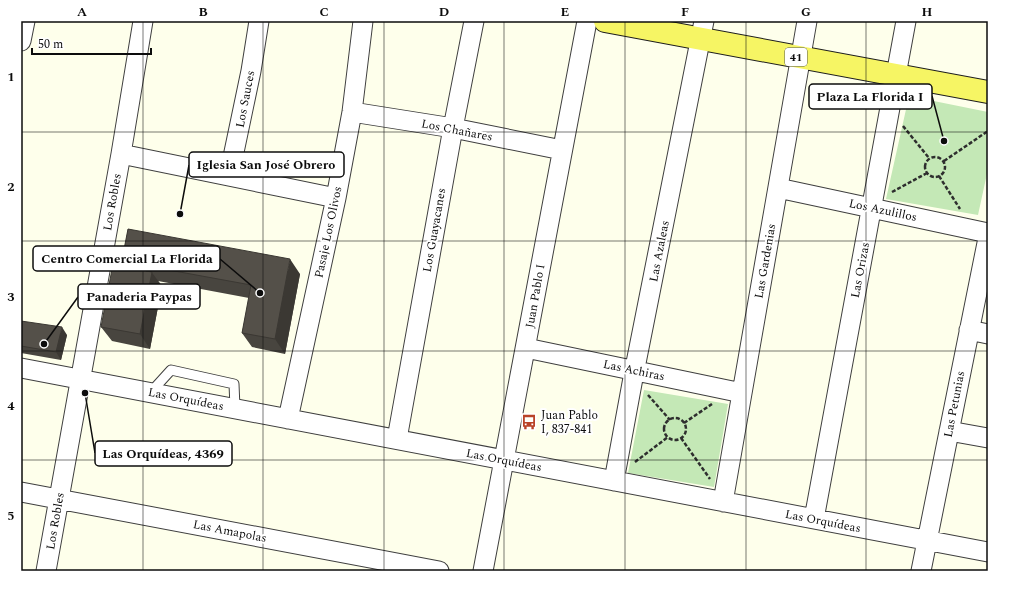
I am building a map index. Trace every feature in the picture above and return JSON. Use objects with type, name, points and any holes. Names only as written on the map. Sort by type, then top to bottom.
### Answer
[{"type":"main road","name":"41","points":[[605,21],[703,30],[800,58],[988,92]]},
{"type":"street","points":[[21,41],[25,21]]},
{"type":"street","name":"Los Robles","points":[[46,571],[121,154],[143,21]]},
{"type":"street","name":"Los Sauces","points":[[229,176],[251,71],[259,21]]},
{"type":"street","name":"Pasaje Los Olivos","points":[[288,419],[336,198],[352,112],[363,21]]},
{"type":"street","name":"Los Guayacanes","points":[[397,439],[453,128],[474,21]]},
{"type":"street","name":"Juan Pablo I","points":[[483,571],[587,21]]},
{"type":"street","name":"Las Gardenias","points":[[723,500],[736,392],[778,188],[807,21]]},
{"type":"street","name":"Las Orizas","points":[[814,519],[906,21]]},
{"type":"street","name":"Las Azaleas","points":[[615,478],[634,374],[703,30]]},
{"type":"street","name":"Los Chañares","points":[[352,112],[453,128],[562,150]]},
{"type":"street","points":[[121,154],[336,198]]},
{"type":"street","name":"Los Azulillos","points":[[778,188],[872,206],[983,233]]},
{"type":"street","name":"Las Petunias","points":[[921,571],[969,330],[983,233]]},
{"type":"street","points":[[969,330],[988,334]]},
{"type":"street","name":"Las Achiras","points":[[526,348],[634,374],[736,392]]},
{"type":"street","name":"Las Orquídeas","points":[[21,368],[504,460],[615,478],[814,519],[988,552]]},
{"type":"street","points":[[949,431],[988,438]]},
{"type":"street","name":"Las Amapolas","points":[[21,492],[439,571]]},
{"type":"lane","points":[[152,392],[171,370],[234,384],[235,408]]},
{"type":"path","points":[[890,108],[929,158]]},
{"type":"path","points":[[944,161],[988,131]]},
{"type":"path","points":[[936,156],[944,161],[944,172],[939,176],[933,177],[927,173],[924,167],[929,158],[936,156]]},
{"type":"path","points":[[872,206],[927,173]]},
{"type":"path","points":[[939,176],[983,233]]},
{"type":"path","points":[[634,374],[670,420]]},
{"type":"path","points":[[684,423],[736,392]]},
{"type":"path","points":[[677,419],[684,423],[686,432],[682,438],[675,440],[668,438],[665,432],[667,422],[677,419]]},
{"type":"path","points":[[615,478],[668,438]]},
{"type":"path","points":[[682,438],[723,500]]},
{"type":"green space","points":[[909,96],[988,112],[988,169],[978,215],[886,199]]},
{"type":"green space","points":[[644,390],[728,404],[714,487],[628,473]]},
{"type":"building","points":[[128,229],[290,259],[275,339],[242,333],[251,285],[147,266],[146,271],[152,272],[140,334],[101,327],[113,264],[121,265]]},
{"type":"building","points":[[21,321],[62,327],[56,352],[21,346]]},
{"type":"place","name":"Plaza La Florida I","points":[[944,141]]},
{"type":"place","name":"Iglesia San José Obrero","points":[[180,214]]},
{"type":"place","name":"Centro Comercial La Florida","points":[[260,293]]},
{"type":"place","name":"Panaderia Paypas","points":[[44,344]]},
{"type":"place","name":"Las Orquídeas, 4369","points":[[85,393]]},
{"type":"place","name":"Juan Pablo I, 837-841","points":[[529,422]]}]
